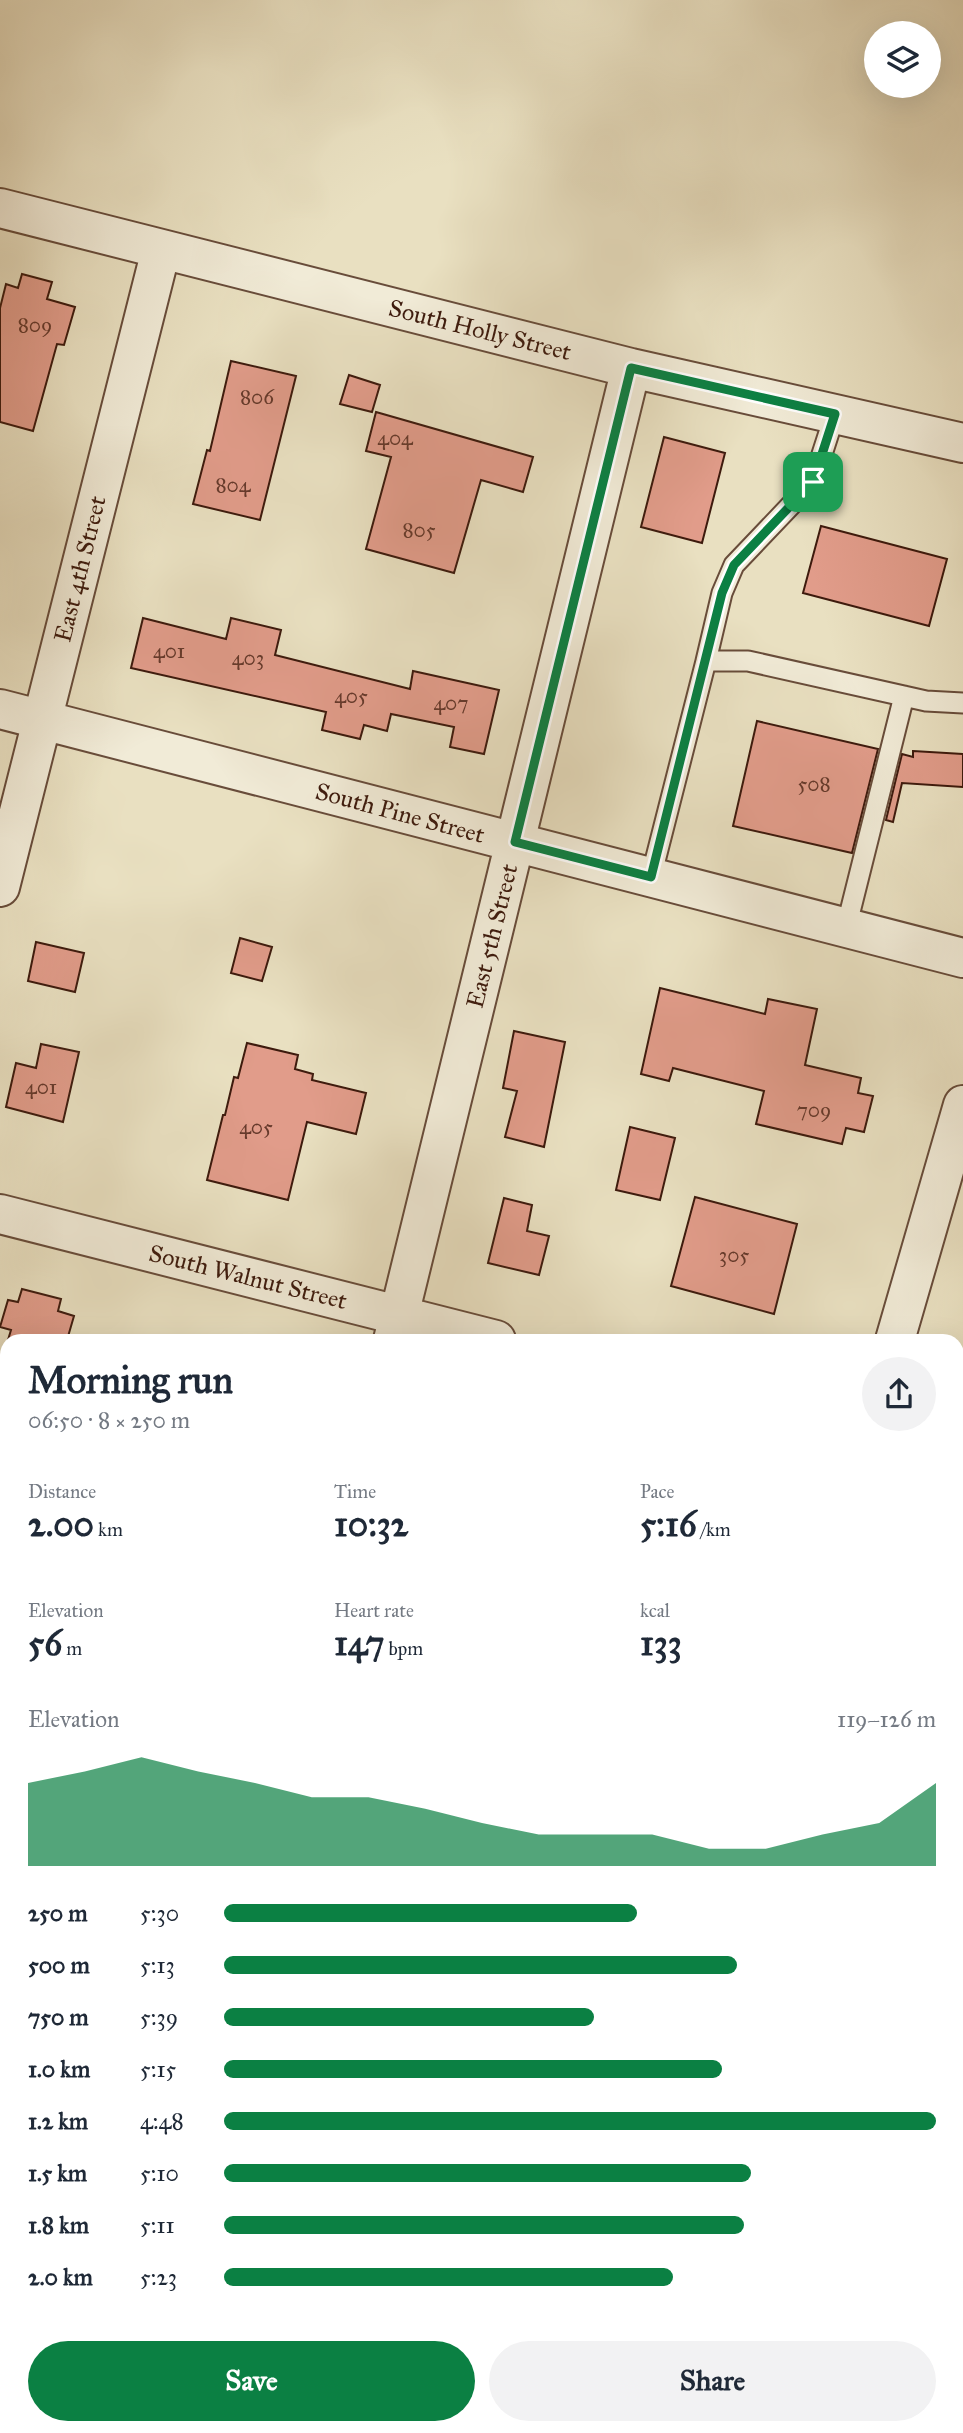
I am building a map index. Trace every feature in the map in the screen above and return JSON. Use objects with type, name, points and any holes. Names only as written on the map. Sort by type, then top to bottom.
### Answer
[{"type":"street","name":"South Holly Street","points":[[0,208],[631,368],[963,443]]},
{"type":"street","name":"East 4th Street","points":[[0,887],[161,250]]},
{"type":"street","name":"East 5th Street","points":[[397,1328],[631,368]]},
{"type":"street","name":"South Pine Street","points":[[0,709],[963,958]]},
{"type":"street","points":[[897,1334],[963,1104]]},
{"type":"street","name":"South Walnut Street","points":[[0,1214],[397,1328],[446,1334]]},
{"type":"lane","points":[[651,877],[722,593],[734,565],[813,482],[835,414]]},
{"type":"lane","points":[[706,661],[748,661],[926,701],[963,703]]},
{"type":"lane","points":[[846,928],[904,696]]},
{"type":"building","points":[[22,274],[52,282],[47,299],[75,307],[64,345],[57,344],[33,431],[0,422],[0,308],[6,284],[18,288]]},
{"type":"building","points":[[231,361],[296,376],[260,520],[193,504],[207,450],[210,451]]},
{"type":"building","points":[[349,375],[380,385],[372,412],[340,404]]},
{"type":"building","points":[[376,412],[533,457],[523,492],[481,480],[454,573],[366,549],[391,457],[366,451]]},
{"type":"building","points":[[664,437],[725,453],[702,543],[641,527]]},
{"type":"building","points":[[821,526],[947,559],[929,626],[803,593]]},
{"type":"building","points":[[143,618],[226,639],[231,618],[281,630],[275,655],[410,689],[413,671],[499,690],[484,754],[450,747],[454,727],[391,714],[387,731],[364,725],[360,739],[322,730],[326,712],[131,668]]},
{"type":"building","points":[[757,721],[878,749],[852,853],[733,826]]},
{"type":"building","points":[[913,751],[963,754],[963,787],[902,783],[893,822],[886,820],[902,754],[913,757]]},
{"type":"building","points":[[240,938],[272,947],[262,981],[231,973]]},
{"type":"building","points":[[36,942],[84,953],[75,992],[28,981]]},
{"type":"building","points":[[660,988],[765,1014],[768,999],[817,1009],[805,1065],[861,1078],[858,1093],[873,1096],[864,1132],[846,1128],[842,1144],[756,1124],[764,1091],[673,1068],[669,1081],[641,1074]]},
{"type":"building","points":[[514,1031],[565,1042],[544,1147],[505,1137],[517,1091],[503,1088]]},
{"type":"building","points":[[247,1043],[298,1055],[295,1069],[313,1074],[312,1080],[366,1093],[356,1134],[307,1122],[288,1200],[207,1180],[234,1077],[238,1078]]},
{"type":"building","points":[[41,1044],[79,1052],[63,1122],[6,1107],[16,1063],[36,1068]]},
{"type":"building","points":[[630,1127],[675,1138],[660,1200],[616,1190]]},
{"type":"building","points":[[695,1197],[797,1224],[774,1314],[671,1286]]},
{"type":"building","points":[[504,1198],[532,1205],[527,1231],[549,1236],[539,1275],[488,1263]]},
{"type":"building","points":[[22,1289],[61,1299],[58,1311],[74,1316],[69,1334],[10,1334],[11,1330],[0,1327],[8,1300],[18,1302]]},
{"type":"route","points":[[631,368],[835,414],[813,482],[734,565],[722,593],[651,877],[515,842],[631,368]]}]
